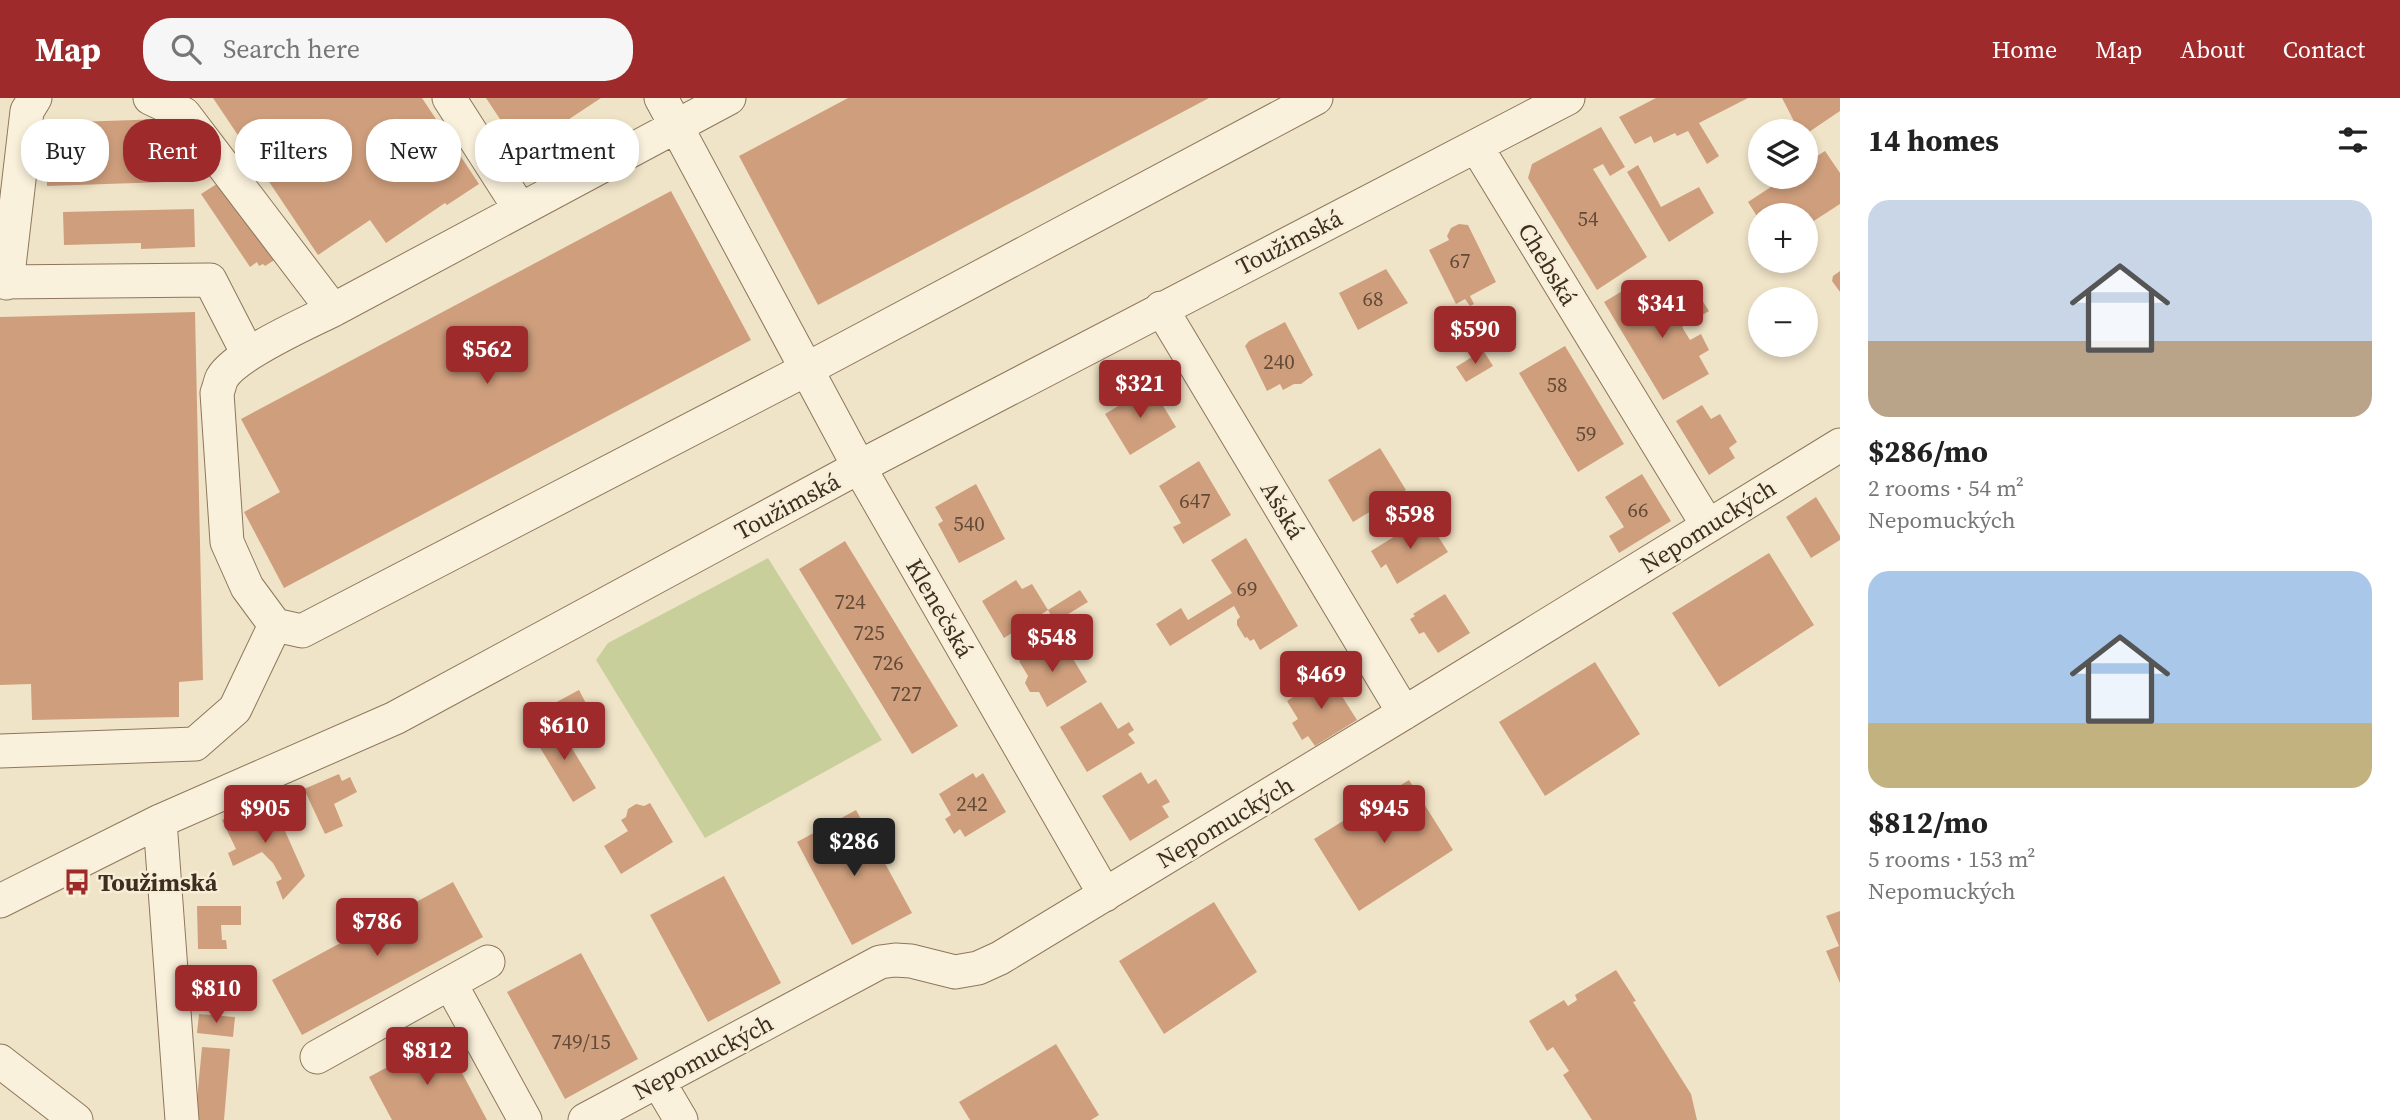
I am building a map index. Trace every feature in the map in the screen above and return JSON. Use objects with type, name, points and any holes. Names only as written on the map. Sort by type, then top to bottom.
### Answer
[{"type":"street","points":[[35,98],[27,111],[4,283],[210,280],[248,354]]},
{"type":"street","points":[[150,98],[184,114],[333,310]]},
{"type":"street","points":[[449,98],[520,209]]},
{"type":"street","points":[[729,98],[670,111],[520,209],[248,354],[223,376],[217,393],[227,542],[247,587],[275,625],[302,631],[807,369],[1316,98]]},
{"type":"street","name":"Toužimská","points":[[0,901],[160,821],[395,718],[859,467],[1476,145],[1549,102]]},
{"type":"street","name":"Klenečská","points":[[670,111],[859,467],[1105,895]]},
{"type":"street","name":"Chebská","points":[[1476,145],[1708,526]]},
{"type":"street","name":"Ašská","points":[[1161,308],[1404,713]]},
{"type":"street","name":"Nepomuckých","points":[[585,1120],[880,962],[911,961],[955,972],[978,968],[1000,958],[1840,445]]},
{"type":"street","points":[[0,751],[194,744],[235,709],[275,625]]},
{"type":"street","points":[[160,821],[182,1120]]},
{"type":"street","points":[[317,1057],[488,962]]},
{"type":"street","points":[[450,983],[525,1120]]},
{"type":"street","points":[[0,1061],[76,1120]]},
{"type":"street","points":[[658,1081],[681,1120]]},
{"type":"green space","points":[[768,558],[882,740],[705,838],[596,660],[608,643]]},
{"type":"building","points":[[213,98],[422,98],[436,119],[366,119],[366,182],[461,182],[461,157],[475,182],[479,184],[447,205],[445,203],[386,243],[370,220],[318,255],[269,182],[352,182],[352,119],[235,119],[235,131]]},
{"type":"building","points":[[486,98],[601,98],[569,119],[500,119]]},
{"type":"building","points":[[848,98],[1209,98],[818,305],[739,156]]},
{"type":"building","points":[[1656,98],[1748,98],[1699,123],[1719,156],[1707,164],[1688,131],[1677,136],[1675,133],[1654,143],[1651,136],[1635,144],[1619,117]]},
{"type":"building","points":[[1782,98],[1840,98],[1840,111],[1818,126],[1818,119],[1793,119]]},
{"type":"building","points":[[123,120],[123,182],[166,182],[47,186],[47,182],[109,182],[109,121]]},
{"type":"building","points":[[1601,127],[1625,167],[1610,176],[1603,164],[1593,169],[1647,257],[1597,290],[1528,178],[1532,164]]},
{"type":"building","points":[[1825,151],[1840,173],[1840,204],[1818,218],[1818,203],[1749,203],[1768,189],[1818,189],[1818,155]]},
{"type":"building","points":[[1638,165],[1661,207],[1699,187],[1714,213],[1669,242],[1627,172]]},
{"type":"building","points":[[223,180],[276,259],[265,266],[259,266],[257,262],[250,267],[201,194]]},
{"type":"building","points":[[671,191],[751,340],[284,588],[244,512],[280,492],[241,419]]},
{"type":"building","points":[[194,209],[195,247],[141,249],[141,243],[64,245],[63,212]]},
{"type":"building","points":[[1459,224],[1468,225],[1496,282],[1470,296],[1474,304],[1470,306],[1465,299],[1456,304],[1429,250],[1449,240],[1447,236],[1451,228]]},
{"type":"building","points":[[1386,269],[1408,303],[1358,330],[1339,293]]},
{"type":"building","points":[[1840,271],[1840,292],[1832,281],[1833,276]]},
{"type":"building","points":[[1629,287],[1638,302],[1650,296],[1662,316],[1698,294],[1709,311],[1682,327],[1690,340],[1701,334],[1709,350],[1699,356],[1709,374],[1663,400],[1604,302]]},
{"type":"building","points":[[195,312],[203,680],[179,682],[179,717],[32,720],[31,684],[0,685],[0,317]]},
{"type":"building","points":[[1285,322],[1313,375],[1301,384],[1294,384],[1283,390],[1280,384],[1267,391],[1245,346],[1249,341]]},
{"type":"building","points":[[1565,346],[1624,444],[1578,472],[1519,373]]},
{"type":"building","points":[[1483,350],[1493,366],[1466,382],[1456,367]]},
{"type":"building","points":[[1151,386],[1176,427],[1130,455],[1105,414]]},
{"type":"building","points":[[1702,405],[1711,419],[1720,414],[1737,442],[1729,448],[1735,458],[1709,475],[1676,421]]},
{"type":"building","points":[[1380,448],[1406,490],[1353,522],[1328,480]]},
{"type":"building","points":[[1199,461],[1231,515],[1183,544],[1173,527],[1181,523],[1159,486]]},
{"type":"building","points":[[1642,474],[1671,521],[1619,553],[1609,536],[1624,527],[1605,497]]},
{"type":"building","points":[[976,484],[1005,539],[959,563],[938,524],[943,521],[935,507]]},
{"type":"building","points":[[1816,497],[1840,540],[1811,558],[1786,517]]},
{"type":"building","points":[[1426,517],[1448,552],[1397,584],[1386,564],[1381,568],[1371,551]]},
{"type":"building","points":[[1246,538],[1298,626],[1260,650],[1254,639],[1250,641],[1245,638],[1237,625],[1240,617],[1234,606],[1170,646],[1156,624],[1181,608],[1188,620],[1232,593],[1211,560]]},
{"type":"building","points":[[845,541],[958,726],[912,754],[799,569]]},
{"type":"building","points":[[1769,553],[1814,625],[1719,687],[1672,613]]},
{"type":"building","points":[[1016,580],[1022,589],[1032,584],[1048,610],[1004,638],[982,601]]},
{"type":"building","points":[[1080,590],[1088,602],[1055,622],[1048,610]]},
{"type":"building","points":[[1445,594],[1470,633],[1438,653],[1424,632],[1419,634],[1410,619],[1415,616],[1413,614]]},
{"type":"building","points":[[1052,640],[1063,658],[1070,654],[1087,682],[1047,707],[1039,692],[1030,692],[1025,683],[1028,676],[1019,661]]},
{"type":"building","points":[[1595,662],[1640,734],[1545,796],[1499,722]]},
{"type":"building","points":[[1328,674],[1357,720],[1315,746],[1308,736],[1302,740],[1292,723],[1298,719],[1287,701]]},
{"type":"building","points":[[579,690],[592,715],[567,729],[553,704]]},
{"type":"building","points":[[1101,702],[1118,729],[1129,722],[1134,730],[1128,734],[1135,743],[1087,772],[1060,727]]},
{"type":"building","points":[[556,722],[596,788],[573,802],[533,736]]},
{"type":"building","points":[[1141,772],[1148,784],[1156,779],[1170,802],[1162,806],[1169,817],[1130,841],[1102,796]]},
{"type":"building","points":[[973,773],[976,778],[983,773],[1006,812],[965,837],[960,829],[954,834],[945,819],[951,815],[939,794]]},
{"type":"building","points":[[339,774],[342,781],[350,777],[357,792],[334,804],[343,826],[325,834],[304,789]]},
{"type":"building","points":[[1409,780],[1453,850],[1359,911],[1314,839]]},
{"type":"building","points":[[650,803],[673,842],[621,874],[604,846],[628,831],[621,820],[626,817],[628,809],[636,804],[644,806]]},
{"type":"building","points":[[273,804],[305,876],[283,900],[276,882],[282,879],[273,863],[262,852],[233,866],[228,853],[236,849],[222,820],[242,810],[246,818]]},
{"type":"building","points":[[856,810],[912,913],[852,945],[797,842]]},
{"type":"building","points":[[724,876],[781,983],[708,1022],[650,915]]},
{"type":"building","points":[[453,882],[483,937],[302,1035],[272,980]]},
{"type":"building","points":[[1214,902],[1257,972],[1164,1034],[1119,961]]},
{"type":"building","points":[[197,906],[241,906],[241,925],[221,925],[222,940],[226,940],[227,949],[198,949]]},
{"type":"building","points":[[1840,911],[1840,983],[1826,951],[1839,946],[1826,916]]},
{"type":"building","points":[[581,953],[638,1059],[565,1099],[507,992]]},
{"type":"building","points":[[1616,970],[1691,1094],[1697,1120],[1592,1120],[1563,1075],[1569,1071],[1553,1047],[1547,1051],[1529,1021],[1564,1000],[1568,1006],[1577,1000],[1575,995]]},
{"type":"building","points":[[199,1014],[235,1017],[233,1037],[197,1033]]},
{"type":"building","points":[[443,1037],[487,1120],[392,1120],[369,1077]]},
{"type":"building","points":[[1056,1044],[1099,1115],[1091,1120],[970,1120],[959,1102]]},
{"type":"building","points":[[202,1047],[230,1049],[224,1120],[195,1120]]},
{"type":"place","name":"Toužimská","points":[[77,882]]}]
